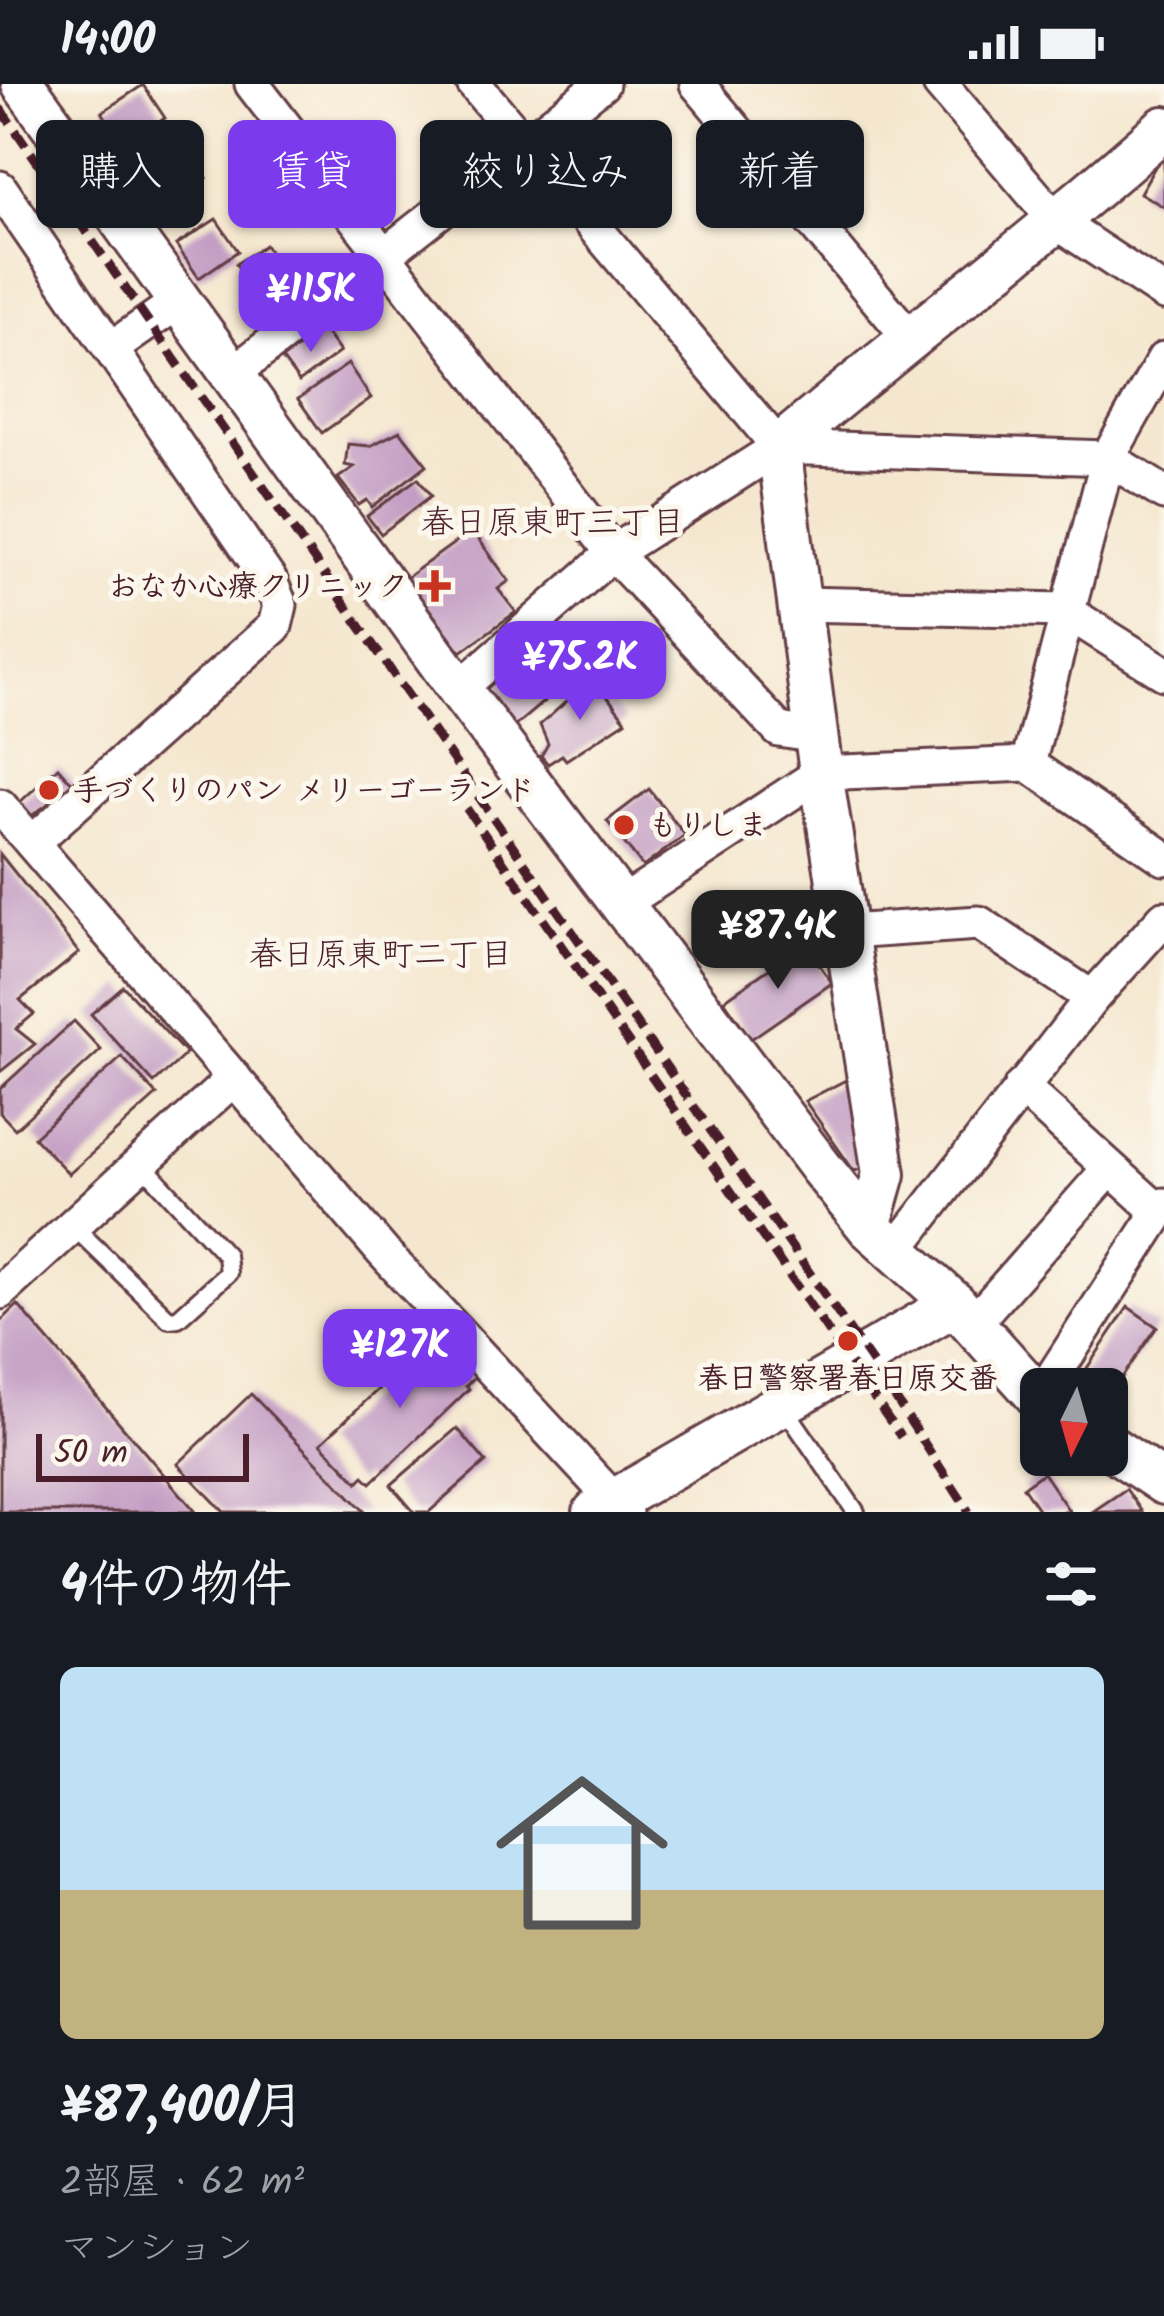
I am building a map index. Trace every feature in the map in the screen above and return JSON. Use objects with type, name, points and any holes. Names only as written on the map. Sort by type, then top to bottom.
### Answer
[{"type":"street","points":[[23,84],[620,905],[882,1239],[1020,1373]]},
{"type":"street","points":[[252,84],[613,554],[779,730],[820,755],[1028,764],[1164,859]]},
{"type":"street","points":[[474,84],[504,120]]},
{"type":"street","points":[[557,120],[602,84]]},
{"type":"street","points":[[697,84],[909,337]]},
{"type":"street","points":[[940,84],[1058,223],[1164,293]]},
{"type":"street","points":[[459,689],[613,554],[779,447],[909,337],[1058,223],[1164,128]]},
{"type":"street","points":[[0,188],[270,580],[279,616],[274,626],[32,843]]},
{"type":"street","points":[[234,373],[420,226]]},
{"type":"street","points":[[595,228],[779,447],[884,1174],[882,1239]]},
{"type":"street","points":[[112,348],[182,301]]},
{"type":"street","points":[[1028,764],[1064,610],[1108,458],[1164,359]]},
{"type":"street","points":[[779,447],[1108,458],[1164,493]]},
{"type":"street","points":[[799,604],[1064,610],[1164,673]]},
{"type":"street","points":[[620,905],[820,755]]},
{"type":"street","points":[[0,806],[383,1252],[611,1508],[784,1407],[964,1314],[1110,1168]]},
{"type":"street","points":[[882,1239],[1021,1088],[1164,918]]},
{"type":"street","points":[[847,932],[979,923],[1093,998]]},
{"type":"street","points":[[0,1292],[234,1078]]},
{"type":"street","points":[[1021,1088],[1162,1208],[1060,1368]]},
{"type":"street","points":[[1128,1459],[1164,1483]]},
{"type":"lane","points":[[73,1225],[169,1319],[178,1318],[228,1273],[226,1255],[141,1163]]},
{"type":"lane","points":[[784,1407],[856,1512]]},
{"type":"building","points":[[143,85],[165,118],[107,120],[102,112]]},
{"type":"building","points":[[1164,151],[1164,207],[1140,193]]},
{"type":"building","points":[[216,219],[238,251],[199,278],[176,245]]},
{"type":"building","points":[[265,245],[295,289],[266,308],[236,264]]},
{"type":"building","points":[[323,329],[340,352],[299,382],[282,359]]},
{"type":"building","points":[[348,364],[371,398],[322,433],[298,399]]},
{"type":"building","points":[[400,431],[427,465],[372,507],[367,500],[359,505],[338,478],[354,467],[345,465],[348,444],[370,446]]},
{"type":"building","points":[[418,478],[431,496],[381,534],[367,516]]},
{"type":"building","points":[[472,530],[509,581],[498,589],[516,612],[461,652],[406,578]]},
{"type":"building","points":[[511,655],[548,698],[515,726],[478,683]]},
{"type":"building","points":[[593,678],[626,721],[566,760],[562,755],[548,764],[541,756],[548,744],[540,725]]},
{"type":"building","name":"手づくりのパン メリーゴーランド","points":[[58,767],[74,785],[30,817],[18,804]]},
{"type":"building","points":[[649,789],[685,835],[643,867],[607,821]]},
{"type":"building","points":[[0,854],[79,953],[20,1000],[34,1014],[16,1029],[35,1044],[0,1072]]},
{"type":"building","points":[[805,944],[832,983],[751,1039],[724,1000]]},
{"type":"building","points":[[123,986],[186,1054],[154,1083],[91,1014]]},
{"type":"building","points":[[74,1021],[101,1050],[15,1129],[0,1113],[0,1089]]},
{"type":"building","points":[[122,1057],[157,1095],[69,1174],[34,1137]]},
{"type":"building","points":[[846,1080],[864,1168],[854,1171],[805,1101]]},
{"type":"building","points":[[18,1305],[196,1512],[0,1512],[0,1322]]},
{"type":"building","points":[[1128,1307],[1157,1327],[1128,1369],[1087,1368]]},
{"type":"building","points":[[437,1334],[477,1375],[466,1386],[469,1389],[371,1483],[364,1476],[358,1482],[321,1443]]},
{"type":"building","points":[[251,1394],[365,1512],[224,1512],[178,1464]]},
{"type":"building","points":[[457,1428],[486,1462],[429,1512],[414,1512],[391,1485]]},
{"type":"building","points":[[1045,1476],[1070,1512],[1040,1512],[1023,1487]]},
{"type":"building","points":[[1126,1489],[1142,1512],[1092,1512]]},
{"type":"railway","points":[[0,108],[875,1367],[969,1512]]},
{"type":"railway","points":[[451,786],[901,1437]]},
{"type":"place","name":"おなか心療クリニック","points":[[435,586]]},
{"type":"place","name":"手づくりのパン メリーゴーランド","points":[[49,790]]},
{"type":"place","name":"もりしま","points":[[624,825]]},
{"type":"place","name":"春日警察署春日原交番","points":[[848,1341]]},
{"type":"district","name":"春日原東町三丁目","points":[[553,521]]},
{"type":"district","name":"春日原東町二丁目","points":[[381,953]]}]
